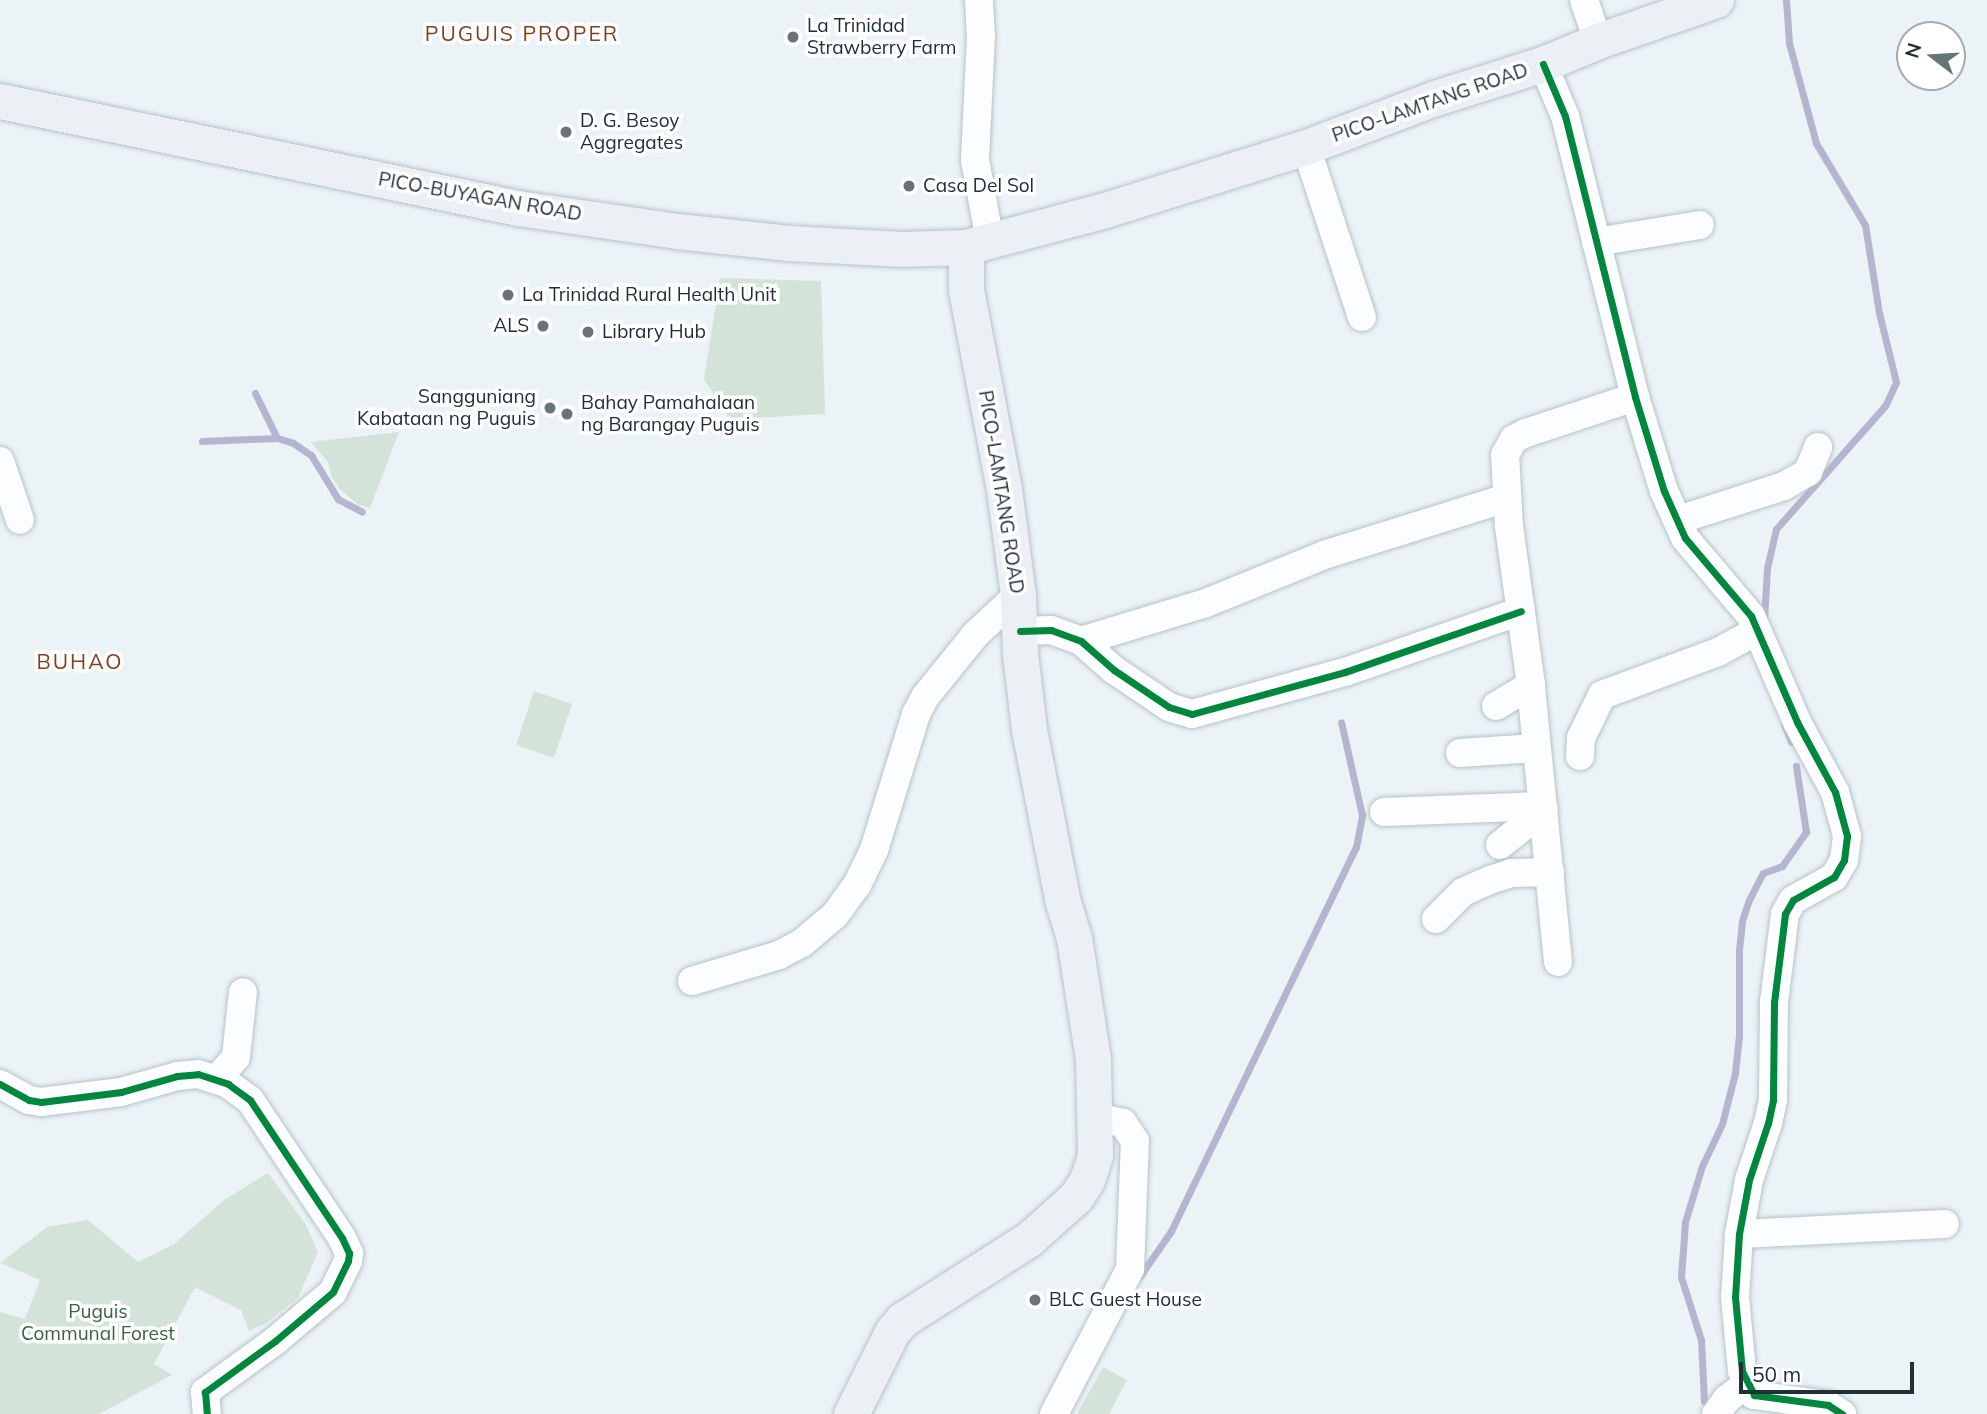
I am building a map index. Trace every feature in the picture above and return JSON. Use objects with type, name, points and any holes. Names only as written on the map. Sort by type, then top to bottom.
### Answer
[{"type":"main road","name":"PICO-LAMTANG ROAD","points":[[851,1414],[892,1332],[902,1320],[1030,1239],[1076,1197],[1087,1180],[1095,1155],[1093,1059],[1082,988],[1039,786],[1025,696],[1018,595],[1004,489],[966,290],[978,244],[1105,211],[1306,147],[1435,98],[1543,65],[1598,41],[1716,0]]},
{"type":"main road","name":"PICO-BUYAGAN ROAD","points":[[0,101],[518,208],[677,232],[789,243],[902,249],[978,244]]},
{"type":"street","points":[[978,244],[975,160],[981,36],[979,0]]},
{"type":"street","points":[[1584,0],[1598,41]]},
{"type":"street","points":[[1543,65],[1565,116],[1635,397],[1664,491],[1685,538],[1751,616],[1797,722],[1835,792],[1847,836],[1844,860],[1834,877],[1793,900],[1785,914],[1774,1002],[1773,1100],[1768,1124],[1749,1180],[1739,1234],[1735,1297],[1742,1371],[1746,1384],[1754,1395],[1828,1405],[1842,1414]]},
{"type":"street","points":[[1306,147],[1362,317]]},
{"type":"street","points":[[1596,242],[1700,225]]},
{"type":"street","points":[[1558,962],[1544,808],[1535,748],[1531,685],[1507,498],[1505,455],[1514,439],[1635,397]]},
{"type":"street","points":[[1678,520],[1784,486],[1808,472],[1818,447]]},
{"type":"street","points":[[0,461],[20,520]]},
{"type":"street","points":[[1081,641],[1206,603],[1324,555],[1507,498]]},
{"type":"street","points":[[692,981],[779,955],[802,943],[835,915],[857,885],[874,850],[916,714],[925,697],[975,634],[1018,595]]},
{"type":"street","points":[[1020,631],[1051,630],[1081,641],[1114,670],[1183,713],[1192,714],[1318,680],[1462,634],[1521,611]]},
{"type":"street","points":[[1580,756],[1581,738],[1602,695],[1718,652],[1757,631]]},
{"type":"street","points":[[1496,706],[1531,685]]},
{"type":"street","points":[[1460,752],[1535,748]]},
{"type":"street","points":[[1384,812],[1544,808]]},
{"type":"street","points":[[1500,845],[1544,808]]},
{"type":"street","points":[[1436,919],[1463,892],[1490,880],[1511,873],[1550,872]]},
{"type":"street","points":[[217,1079],[236,1057],[243,992]]},
{"type":"street","points":[[0,1084],[29,1100],[41,1102],[121,1092],[177,1076],[198,1074],[217,1079],[250,1100],[302,1175],[349,1253],[344,1273],[333,1292],[275,1341],[205,1392],[206,1414]]},
{"type":"street","points":[[1054,1414],[1130,1269],[1135,1141],[1122,1123],[1095,1117]]},
{"type":"street","points":[[1739,1234],[1945,1224]]},
{"type":"street","points":[[1716,1414],[1727,1399],[1746,1384]]},
{"type":"green space","points":[[720,278],[821,281],[825,414],[734,419],[727,415],[704,379]]},
{"type":"green space","points":[[399,432],[370,508],[358,505],[340,489],[331,476],[328,462],[311,442]]},
{"type":"green space","points":[[534,691],[572,704],[554,758],[516,745]]},
{"type":"green space","name":"Puguis Communal Forest","points":[[268,1173],[305,1223],[318,1252],[298,1298],[265,1324],[249,1331],[241,1310],[195,1287],[154,1364],[172,1375],[99,1414],[0,1414],[0,1312],[25,1319],[40,1280],[0,1263],[47,1227],[88,1220],[138,1262],[174,1244],[224,1200]]},
{"type":"green space","points":[[1103,1367],[1127,1380],[1109,1414],[1077,1414]]},
{"type":"waterway","points":[[1764,619],[1767,568],[1776,529],[1885,406],[1896,382],[1879,313],[1865,225],[1816,143],[1789,43],[1786,0]]},
{"type":"waterway","points":[[255,393],[277,438],[293,443],[311,455],[338,499],[362,512]]},
{"type":"waterway","points":[[202,441],[277,438]]},
{"type":"waterway","points":[[1140,1276],[1171,1231],[1356,847],[1362,815],[1341,722]]},
{"type":"waterway","points":[[1785,726],[1791,742]]},
{"type":"waterway","points":[[1704,1401],[1701,1340],[1681,1277],[1685,1222],[1702,1166],[1722,1124],[1735,1073],[1739,1037],[1739,950],[1742,921],[1763,873],[1782,866],[1806,832],[1796,766]]},
{"type":"cycle path","points":[[1543,64],[1565,116],[1635,397],[1664,491],[1685,538],[1751,616],[1797,722],[1835,792],[1847,836],[1844,860],[1834,877],[1793,900],[1785,914],[1774,1002],[1773,1100],[1749,1180],[1739,1234],[1735,1297],[1742,1371],[1754,1395],[1828,1405],[1842,1414]]},
{"type":"cycle path","points":[[1020,631],[1051,630],[1081,641],[1114,670],[1169,707],[1192,714],[1345,672],[1521,611]]},
{"type":"cycle path","points":[[0,1084],[29,1100],[41,1102],[121,1092],[177,1076],[198,1074],[228,1084],[250,1100],[342,1238],[349,1253],[348,1261],[333,1292],[275,1341],[205,1392],[207,1414]]},
{"type":"place","name":"La Trinidad Strawberry Farm","points":[[793,37]]},
{"type":"place","name":"D. G. Besoy Aggregates","points":[[566,132]]},
{"type":"place","name":"Casa Del Sol","points":[[909,186]]},
{"type":"place","name":"La Trinidad Rural Health Unit","points":[[508,295]]},
{"type":"place","name":"ALS","points":[[543,326]]},
{"type":"place","name":"Library Hub","points":[[588,332]]},
{"type":"place","name":"Sangguniang Kabataan ng Puguis","points":[[550,408]]},
{"type":"place","name":"Bahay Pamahalaan ng Barangay Puguis","points":[[567,414]]},
{"type":"place","name":"BLC Guest House","points":[[1035,1300]]},
{"type":"district","name":"PUGUIS PROPER","points":[[522,33]]},
{"type":"district","name":"BUHAO","points":[[80,661]]}]
